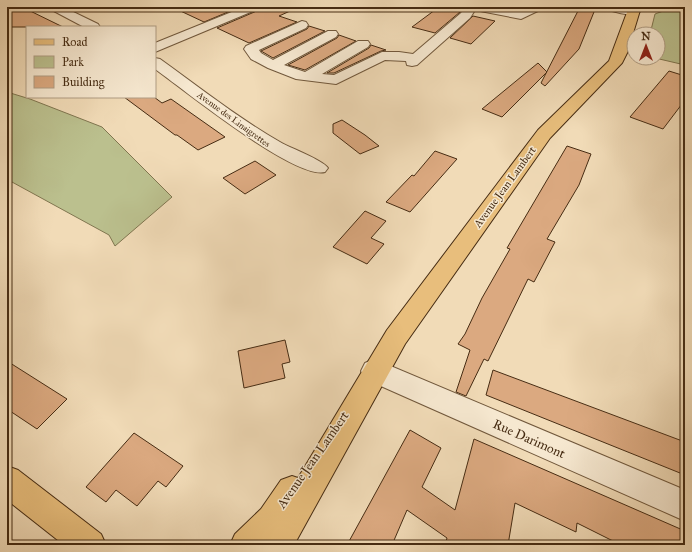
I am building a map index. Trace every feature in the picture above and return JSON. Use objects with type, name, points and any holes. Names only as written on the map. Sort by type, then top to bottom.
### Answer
[{"type":"main road","name":"Avenue Jean Lambert","points":[[246,545],[272,520],[400,331],[544,134],[615,63],[634,9]]},
{"type":"main road","name":"Avenue Jean Lambert","points":[[276,545],[374,371]]},
{"type":"main road","points":[[7,481],[90,545]]},
{"type":"street","points":[[54,7],[92,26]]},
{"type":"street","points":[[156,48],[254,7]]},
{"type":"street","points":[[302,25],[251,49],[256,56],[273,66],[301,76],[336,80],[382,56],[399,56],[414,60],[466,15],[469,10],[467,7]]},
{"type":"street","points":[[475,7],[521,15],[538,7]]},
{"type":"street","points":[[609,7],[634,9]]},
{"type":"street","points":[[69,14],[83,9]]},
{"type":"street","points":[[273,66],[332,34]]},
{"type":"street","points":[[307,77],[363,44]]},
{"type":"street","name":"Avenue des Linaigrettes","points":[[156,63],[272,146],[318,168]]},
{"type":"street","name":"Rue Darimont","points":[[374,371],[685,506]]},
{"type":"green space","points":[[674,7],[685,7],[685,65],[666,61],[666,26],[652,26],[655,14]]},
{"type":"green space","points":[[7,92],[30,99],[102,127],[172,197],[115,246],[109,235],[12,182],[7,183]]},
{"type":"building","points":[[7,7],[22,7],[61,26],[26,26],[7,27]]},
{"type":"building","points":[[172,7],[240,7],[204,22]]},
{"type":"building","points":[[262,7],[299,7],[279,16],[297,22],[249,43],[217,28],[259,10]]},
{"type":"building","points":[[439,7],[460,12],[435,33],[412,27]]},
{"type":"building","points":[[580,7],[596,7],[579,49],[545,86],[541,83]]},
{"type":"building","points":[[473,16],[495,21],[471,44],[450,38]]},
{"type":"building","points":[[309,26],[325,31],[273,58],[261,51],[307,29]]},
{"type":"building","points":[[339,35],[356,41],[305,70],[288,65],[337,38]]},
{"type":"building","points":[[371,45],[386,50],[334,73],[327,73],[369,48]]},
{"type":"building","points":[[538,63],[547,72],[502,117],[482,109]]},
{"type":"building","points":[[669,71],[685,76],[685,100],[663,129],[630,117]]},
{"type":"building","points":[[125,98],[155,98],[162,103],[171,99],[225,137],[198,150]]},
{"type":"building","points":[[342,120],[379,146],[360,154],[333,133],[333,124]]},
{"type":"building","points":[[567,146],[591,154],[579,185],[547,239],[555,242],[534,282],[528,279],[488,361],[484,359],[466,396],[456,392],[470,350],[458,344],[465,334],[482,298],[510,249],[507,248]]},
{"type":"building","points":[[435,151],[457,159],[410,212],[386,202],[412,175],[414,176]]},
{"type":"building","points":[[255,161],[276,175],[245,194],[223,178]]},
{"type":"building","points":[[365,211],[386,221],[371,238],[384,244],[367,264],[333,247]]},
{"type":"building","points":[[285,340],[290,362],[282,364],[285,378],[244,388],[238,351]]},
{"type":"building","points":[[7,361],[67,399],[37,429],[7,409]]},
{"type":"building","points":[[493,370],[685,442],[685,475],[486,395]]},
{"type":"building","points":[[410,430],[441,448],[422,487],[455,510],[474,439],[685,531],[685,545],[621,545],[577,523],[576,532],[515,503],[508,545],[445,545],[447,538],[407,510],[392,545],[347,545]]},
{"type":"building","points":[[134,433],[183,466],[166,487],[158,481],[137,506],[116,490],[106,502],[86,487]]}]
